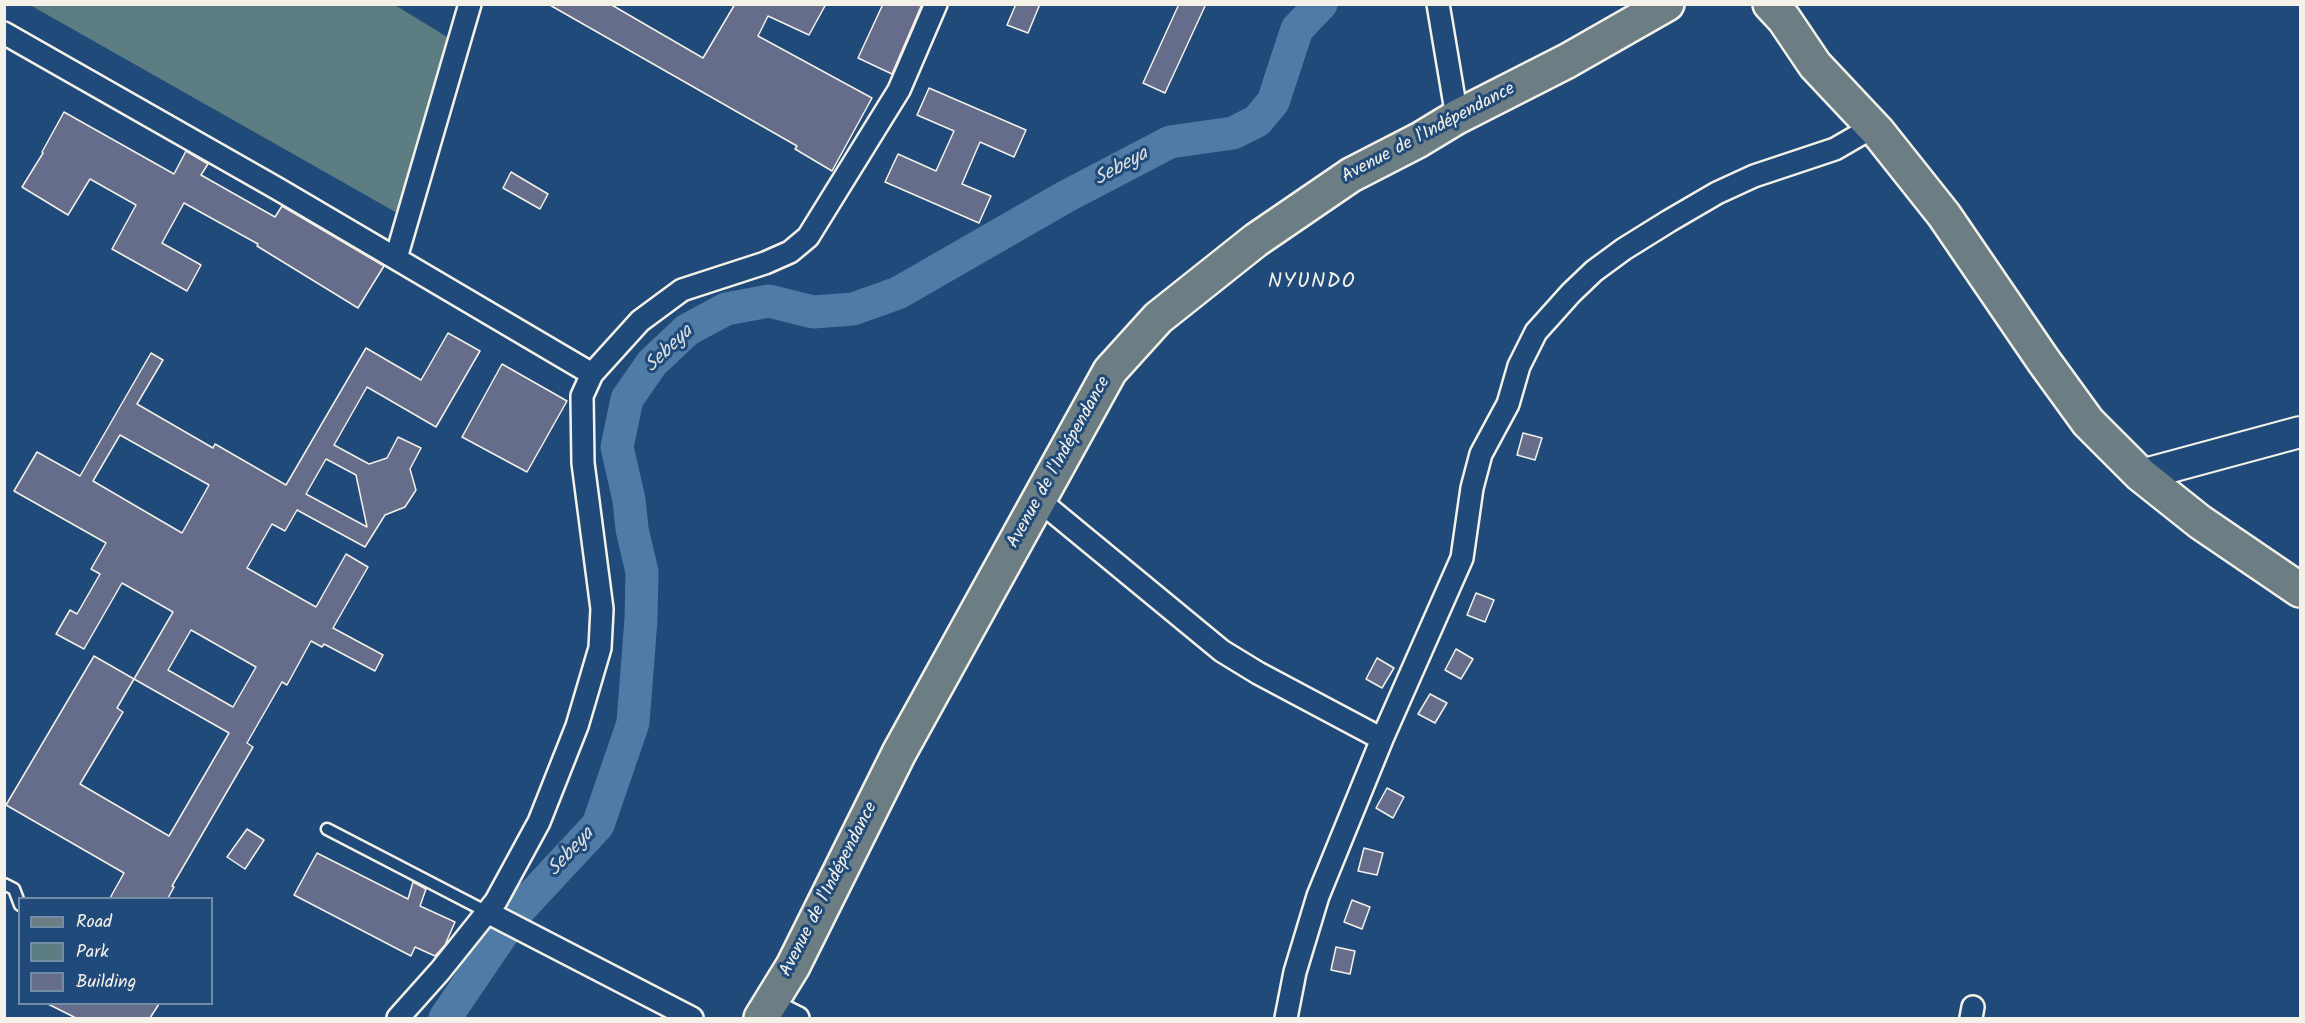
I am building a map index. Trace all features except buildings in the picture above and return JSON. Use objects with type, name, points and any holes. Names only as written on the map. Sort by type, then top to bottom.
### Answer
[{"type":"main road","name":"Avenue de l'Indépendance","points":[[776,1014],[793,966],[899,753],[1110,371],[1158,318],[1256,240],[1350,175],[1419,140],[1457,117],[1568,61],[1667,4]]},
{"type":"main road","points":[[1770,4],[1815,65],[1873,127],[1944,215],[2088,423],[2141,475],[2200,522],[2301,590]]},
{"type":"street","points":[[396,258],[470,4]]},
{"type":"street","points":[[692,1018],[502,920],[496,901],[539,822],[577,726],[600,648],[602,609],[583,464],[582,396],[592,374],[640,321],[682,290],[774,260],[790,252],[808,237],[899,90],[936,4]]},
{"type":"street","points":[[1437,4],[1457,117]]},
{"type":"street","points":[[4,33],[396,258],[592,374]]},
{"type":"street","points":[[1286,1018],[1295,972],[1318,896],[1382,739],[1462,558],[1472,488],[1481,454],[1508,404],[1519,366],[1536,332],[1594,271],[1623,249],[1669,221],[1717,193],[1754,176],[1835,149],[1873,127]]},
{"type":"street","points":[[2141,475],[2301,432]]},
{"type":"street","points":[[1040,501],[1222,651],[1258,673],[1382,739]]},
{"type":"street","points":[[398,1018],[440,971],[502,920]]},
{"type":"lane","points":[[327,829],[502,920]]},
{"type":"lane","points":[[4,884],[14,889],[18,900]]},
{"type":"green space","points":[[30,5],[395,5],[452,40],[399,214]]},
{"type":"waterway","name":"Sebeya","points":[[445,1018],[517,912],[598,825],[633,723],[642,572],[617,447],[627,399],[652,363],[687,330],[726,309],[769,301],[813,312],[853,309],[898,293],[1065,197],[1170,142],[1233,133],[1257,121],[1273,102],[1297,29],[1321,4]]},
{"type":"district","name":"NYUNDO","points":[[1312,283]]}]
